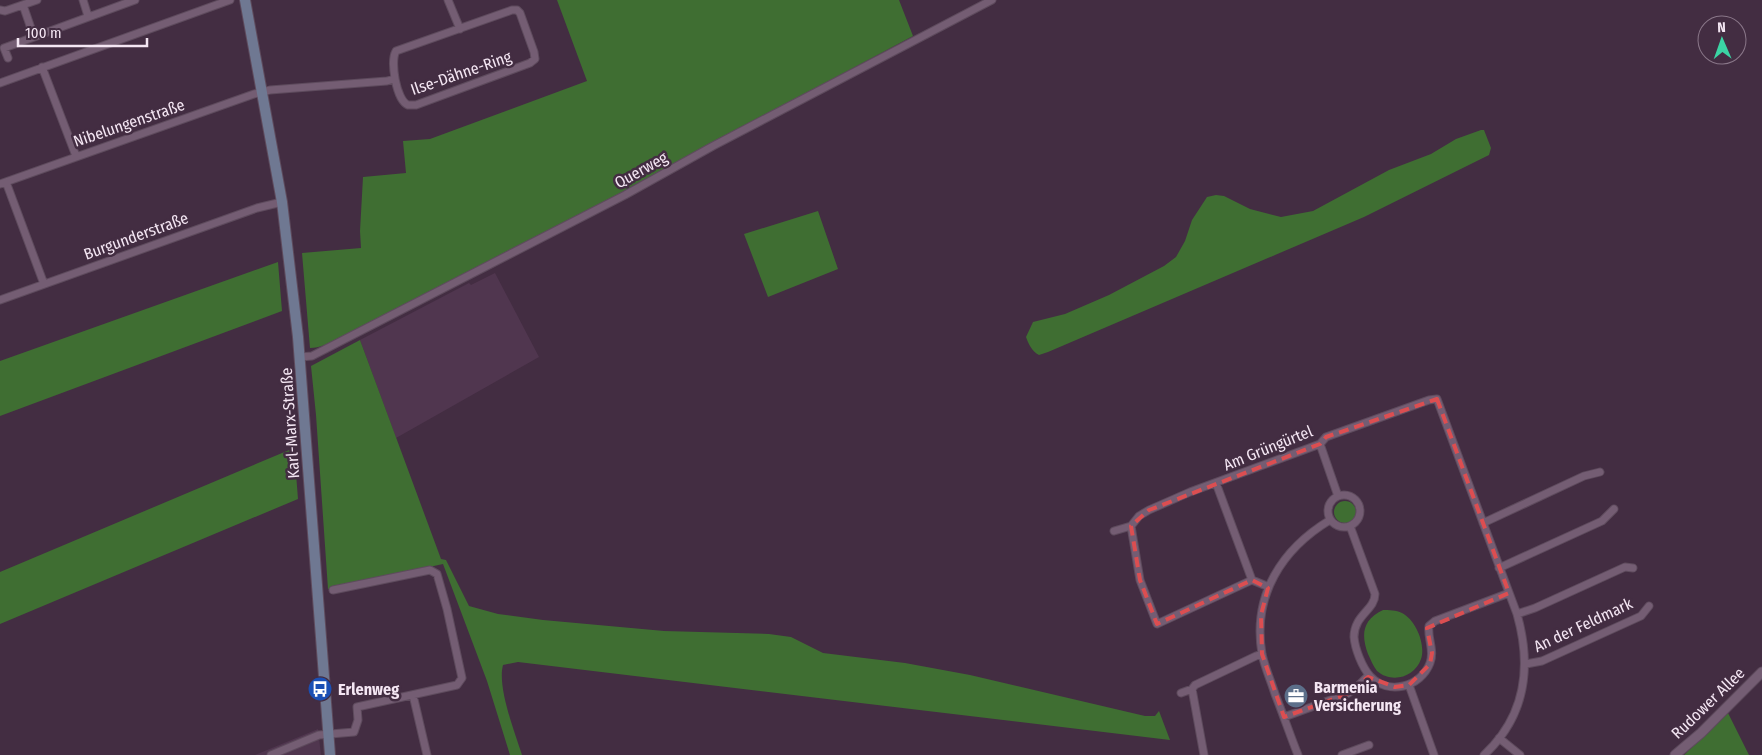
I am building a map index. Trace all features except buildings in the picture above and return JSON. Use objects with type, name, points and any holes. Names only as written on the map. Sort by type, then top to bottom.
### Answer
[{"type":"main road","name":"Karl-Marx-Straße","points":[[245,0],[282,202],[300,357],[330,755]]},
{"type":"street","points":[[0,10],[5,12],[37,0]]},
{"type":"street","points":[[83,0],[88,16]]},
{"type":"street","points":[[8,58],[4,48],[135,0]]},
{"type":"street","points":[[0,83],[230,0]]},
{"type":"street","points":[[448,0],[460,29]]},
{"type":"street","name":"Querweg","points":[[300,357],[312,356],[461,280],[992,0]]},
{"type":"street","points":[[23,5],[34,37]]},
{"type":"street","name":"Ilse-Dähne-Ring","points":[[512,10],[517,10],[520,13],[535,59],[530,64],[416,105],[408,105],[403,101],[394,79],[393,56],[396,51],[512,10]]},
{"type":"street","points":[[42,68],[76,156]]},
{"type":"street","points":[[262,91],[394,79]]},
{"type":"street","name":"Nibelungenstraße","points":[[44,284],[3,183],[262,91]]},
{"type":"street","name":"Burgunderstraße","points":[[0,300],[257,208],[282,202]]},
{"type":"street","name":"Am Grüngürtel","points":[[1114,531],[1130,526],[1139,516],[1149,510],[1190,492],[1320,444],[1326,437],[1429,400],[1437,399]]},
{"type":"street","name":"An der Feldmark","points":[[1437,399],[1517,614],[1524,639],[1526,664],[1521,694],[1516,708],[1499,738],[1484,755]]},
{"type":"street","points":[[1320,444],[1338,496]]},
{"type":"street","points":[[1483,523],[1584,476],[1600,472]]},
{"type":"street","points":[[1216,483],[1252,580],[1269,587]]},
{"type":"street","points":[[1338,496],[1352,497],[1360,508],[1357,521],[1350,526],[1337,526],[1330,520],[1328,509],[1338,496]]},
{"type":"street","points":[[1499,568],[1602,521],[1614,509]]},
{"type":"street","points":[[1297,755],[1262,654],[1261,615],[1269,587],[1281,565],[1297,545],[1316,528],[1330,520]]},
{"type":"street","points":[[1130,526],[1140,580],[1157,627],[1252,580]]},
{"type":"street","points":[[1350,526],[1375,594],[1374,602],[1360,616],[1354,635],[1355,645],[1369,676],[1382,684],[1395,687],[1409,685],[1424,673],[1430,664],[1432,653],[1428,631],[1429,626],[1435,621],[1509,593]]},
{"type":"street","points":[[1517,614],[1535,608],[1625,568],[1633,568]]},
{"type":"street","points":[[271,755],[316,736],[354,732],[358,720],[357,707],[457,685],[462,678],[447,609],[437,574],[430,570],[333,590]]},
{"type":"street","name":"An der Feldmark","points":[[1526,664],[1542,661],[1641,616],[1649,606]]},
{"type":"street","points":[[1180,693],[1192,689],[1195,685],[1262,654]]},
{"type":"street","name":"Rudower Allee","points":[[1675,755],[1701,733],[1762,672]]},
{"type":"street","points":[[1284,717],[1346,694],[1355,689],[1369,676]]},
{"type":"street","points":[[1409,685],[1434,755]]},
{"type":"street","points":[[1192,689],[1204,755]]},
{"type":"street","points":[[413,695],[427,755]]},
{"type":"street","points":[[1499,738],[1520,755]]},
{"type":"street","points":[[1342,755],[1369,745]]},
{"type":"highlighted area","points":[[1437,399],[1509,593],[1427,628],[1432,653],[1430,664],[1409,685],[1395,687],[1368,677],[1347,694],[1284,717],[1262,654],[1261,615],[1268,588],[1252,580],[1157,624],[1140,580],[1131,526],[1149,510],[1320,444],[1326,437]]},
{"type":"shaded area","points":[[495,273],[539,357],[396,438],[360,340],[469,283],[471,285]]},
{"type":"shaded area","points":[[318,729],[321,755],[255,755]]},
{"type":"green space","points":[[557,0],[899,0],[913,36],[628,190],[368,325],[325,345],[310,348],[302,253],[361,248],[363,177],[406,173],[403,141],[430,139],[587,81]]},
{"type":"green space","points":[[1484,130],[1491,148],[1489,155],[1364,217],[1048,352],[1039,355],[1028,343],[1026,337],[1033,322],[1065,314],[1109,295],[1164,266],[1176,257],[1185,241],[1192,220],[1207,197],[1224,196],[1250,209],[1281,217],[1313,211],[1389,170],[1431,154],[1456,139]]},
{"type":"green space","points":[[818,211],[838,269],[768,297],[744,234]]},
{"type":"green space","points":[[278,262],[282,311],[0,416],[0,361]]},
{"type":"green space","points":[[360,340],[441,559],[446,560],[469,606],[498,614],[543,620],[664,631],[769,634],[791,637],[823,653],[905,663],[970,675],[1145,716],[1155,716],[1159,711],[1170,740],[518,662],[503,665],[502,674],[502,685],[508,710],[522,755],[510,755],[487,681],[443,564],[328,589],[311,366]]},
{"type":"green space","points":[[294,448],[298,499],[0,624],[0,572]]},
{"type":"green space","points":[[1345,501],[1353,504],[1356,512],[1353,520],[1345,523],[1337,520],[1334,512],[1337,504]]},
{"type":"green space","points":[[1383,610],[1397,611],[1407,616],[1419,633],[1421,640],[1422,653],[1418,665],[1414,670],[1402,677],[1389,677],[1377,671],[1364,641],[1367,623]]},
{"type":"green space","points":[[1728,713],[1749,755],[1684,755]]},
{"type":"place","name":"Erlenweg","points":[[320,689]]},
{"type":"place","name":"Barmenia Versicherung","points":[[1296,696]]}]
